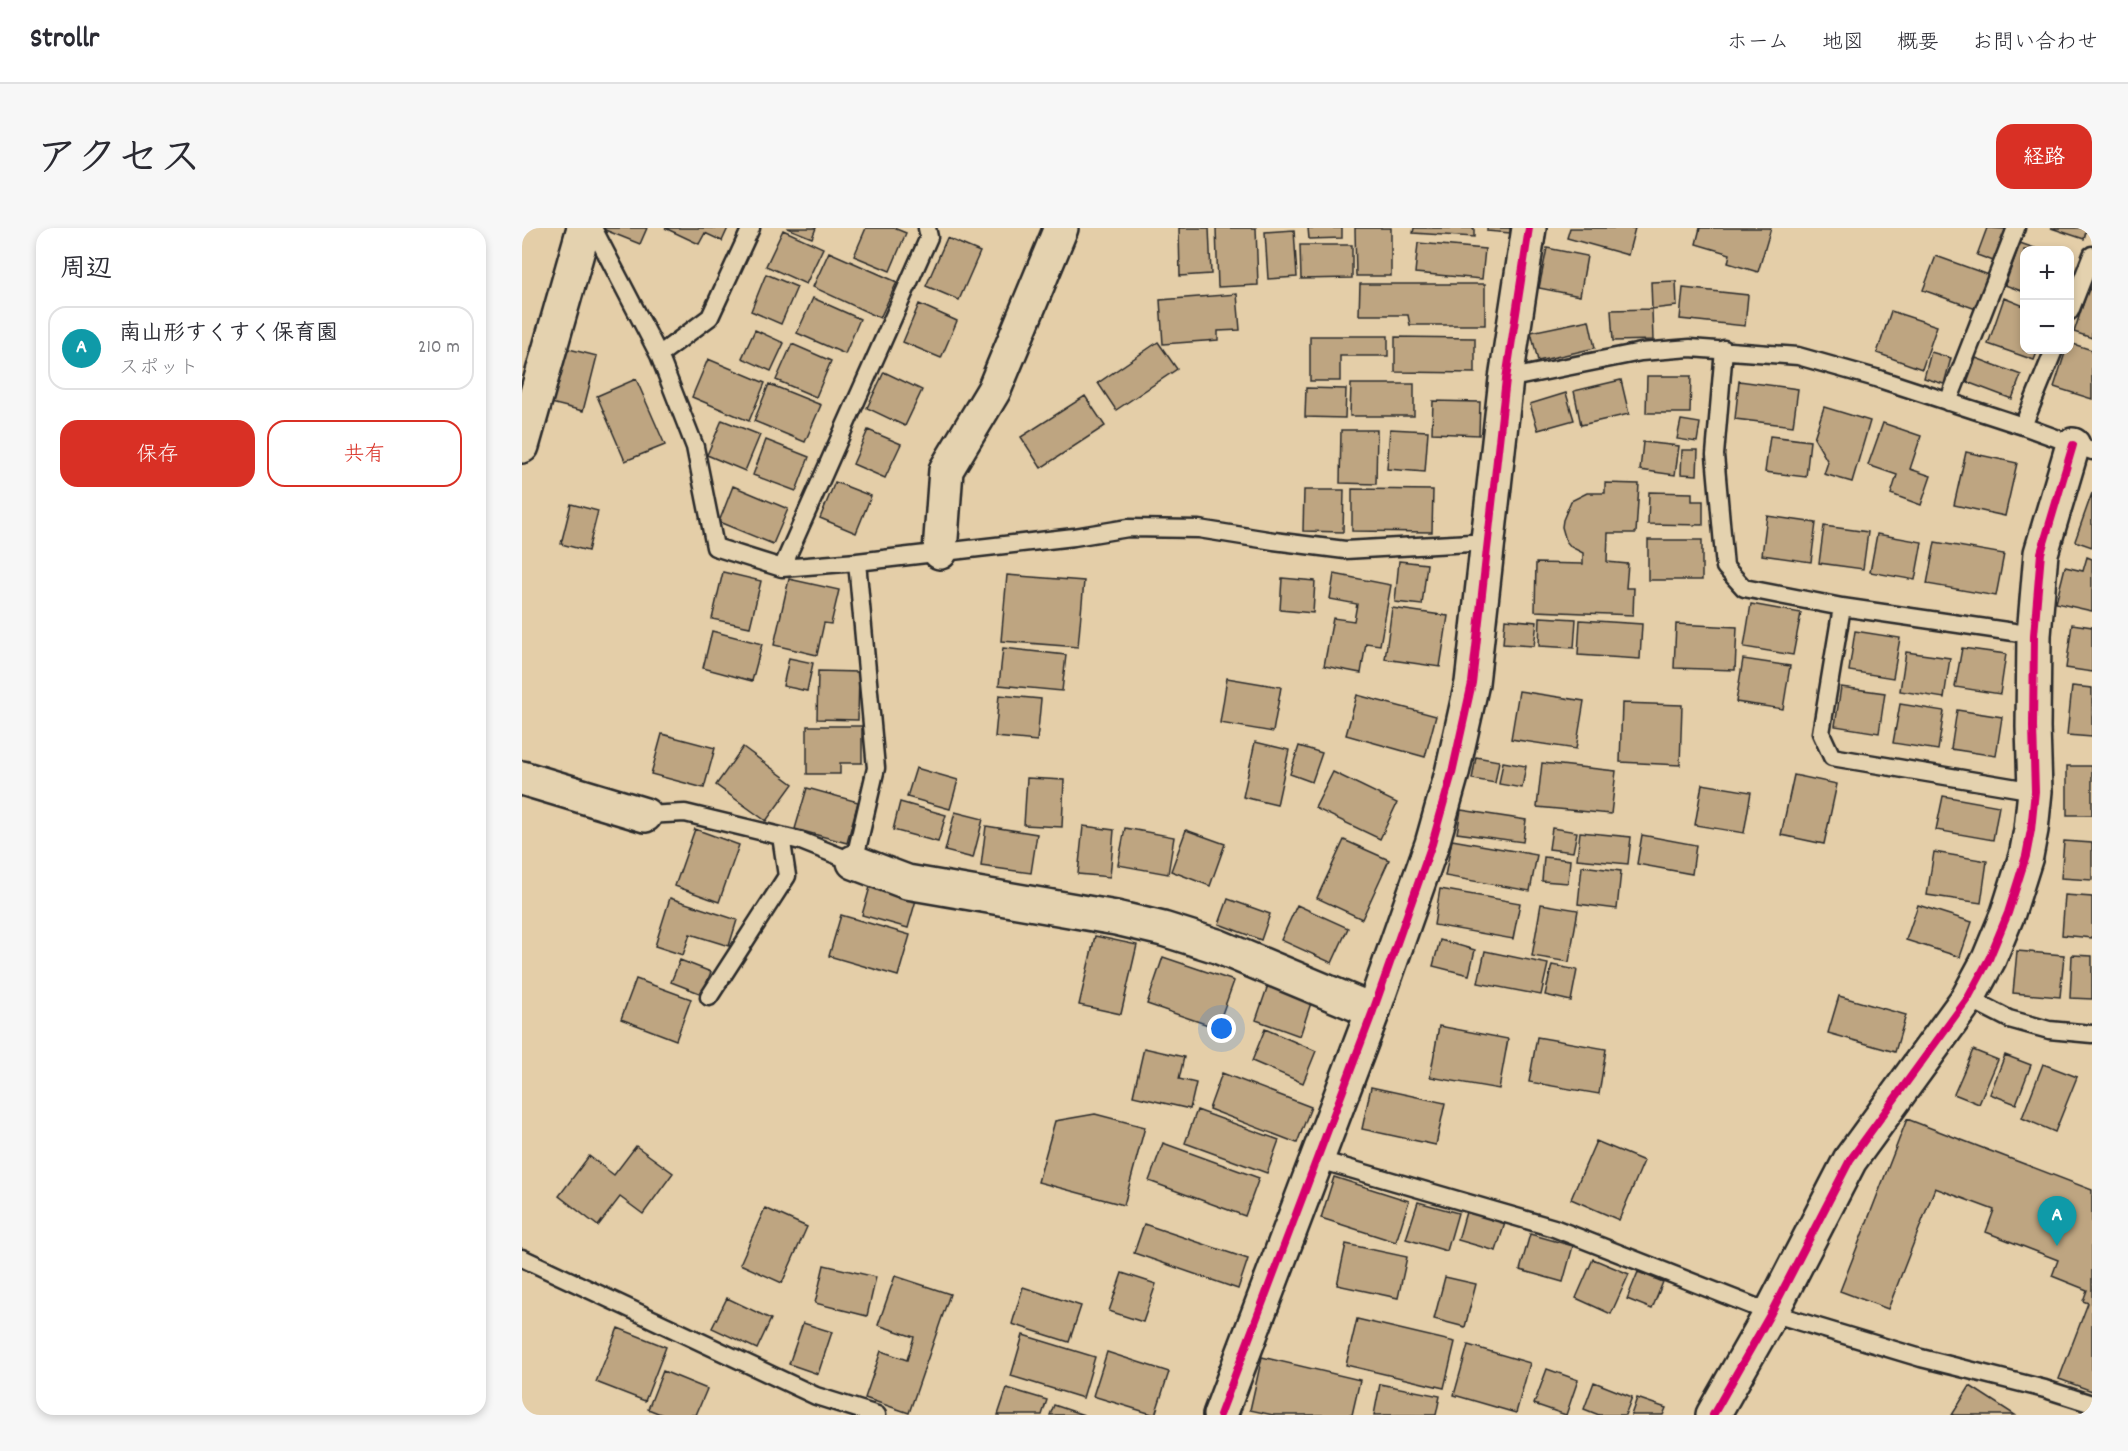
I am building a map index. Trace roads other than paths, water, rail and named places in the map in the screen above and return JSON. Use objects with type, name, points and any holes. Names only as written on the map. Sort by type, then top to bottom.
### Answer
[{"type":"street","points":[[522,446],[584,228]]},
{"type":"street","points":[[940,552],[946,470],[994,390],[1061,228]]},
{"type":"street","points":[[1220,1415],[1373,1011],[1432,844],[1452,773],[1472,682],[1506,379],[1529,228]]},
{"type":"street","points":[[1713,1415],[1770,1313],[1850,1160],[1968,998],[1989,959],[2017,888],[2031,830],[2035,791],[2034,635],[2041,553],[2083,448]]},
{"type":"street","points":[[522,778],[645,815]]},
{"type":"street","points":[[854,862],[907,882],[1116,918],[1164,929],[1217,946],[1373,1011]]},
{"type":"lane","points":[[593,228],[659,355],[696,447],[715,547],[782,568],[857,562],[1074,537],[1128,528],[1199,529],[1345,550],[1489,542]]},
{"type":"lane","points":[[659,355],[710,317],[751,228]]},
{"type":"lane","points":[[782,568],[930,237],[927,228]]},
{"type":"lane","points":[[1948,402],[2016,228]]},
{"type":"lane","points":[[2074,300],[2092,255]]},
{"type":"lane","points":[[1506,379],[1641,352],[1690,348],[1724,349],[1798,357],[1876,378],[2083,448]]},
{"type":"lane","points":[[1724,349],[1715,454],[1725,567],[1744,588],[1842,607],[2034,635]]},
{"type":"lane","points":[[2023,426],[2052,354]]},
{"type":"lane","points":[[645,815],[686,813],[801,841],[854,862],[876,768],[857,562]]},
{"type":"lane","points":[[1842,607],[1821,733],[1832,758],[2035,791]]},
{"type":"lane","points":[[710,997],[787,876],[782,836]]},
{"type":"lane","points":[[1968,998],[2009,1019],[2039,1028],[2092,1034]]},
{"type":"lane","points":[[1316,1159],[1554,1228],[1770,1313],[1921,1358],[2045,1389],[2092,1404]]},
{"type":"lane","points":[[522,1258],[816,1396],[877,1415]]},
{"type":"place","name":"南山形すくすく保育園","points":[[2057,1246]]}]
